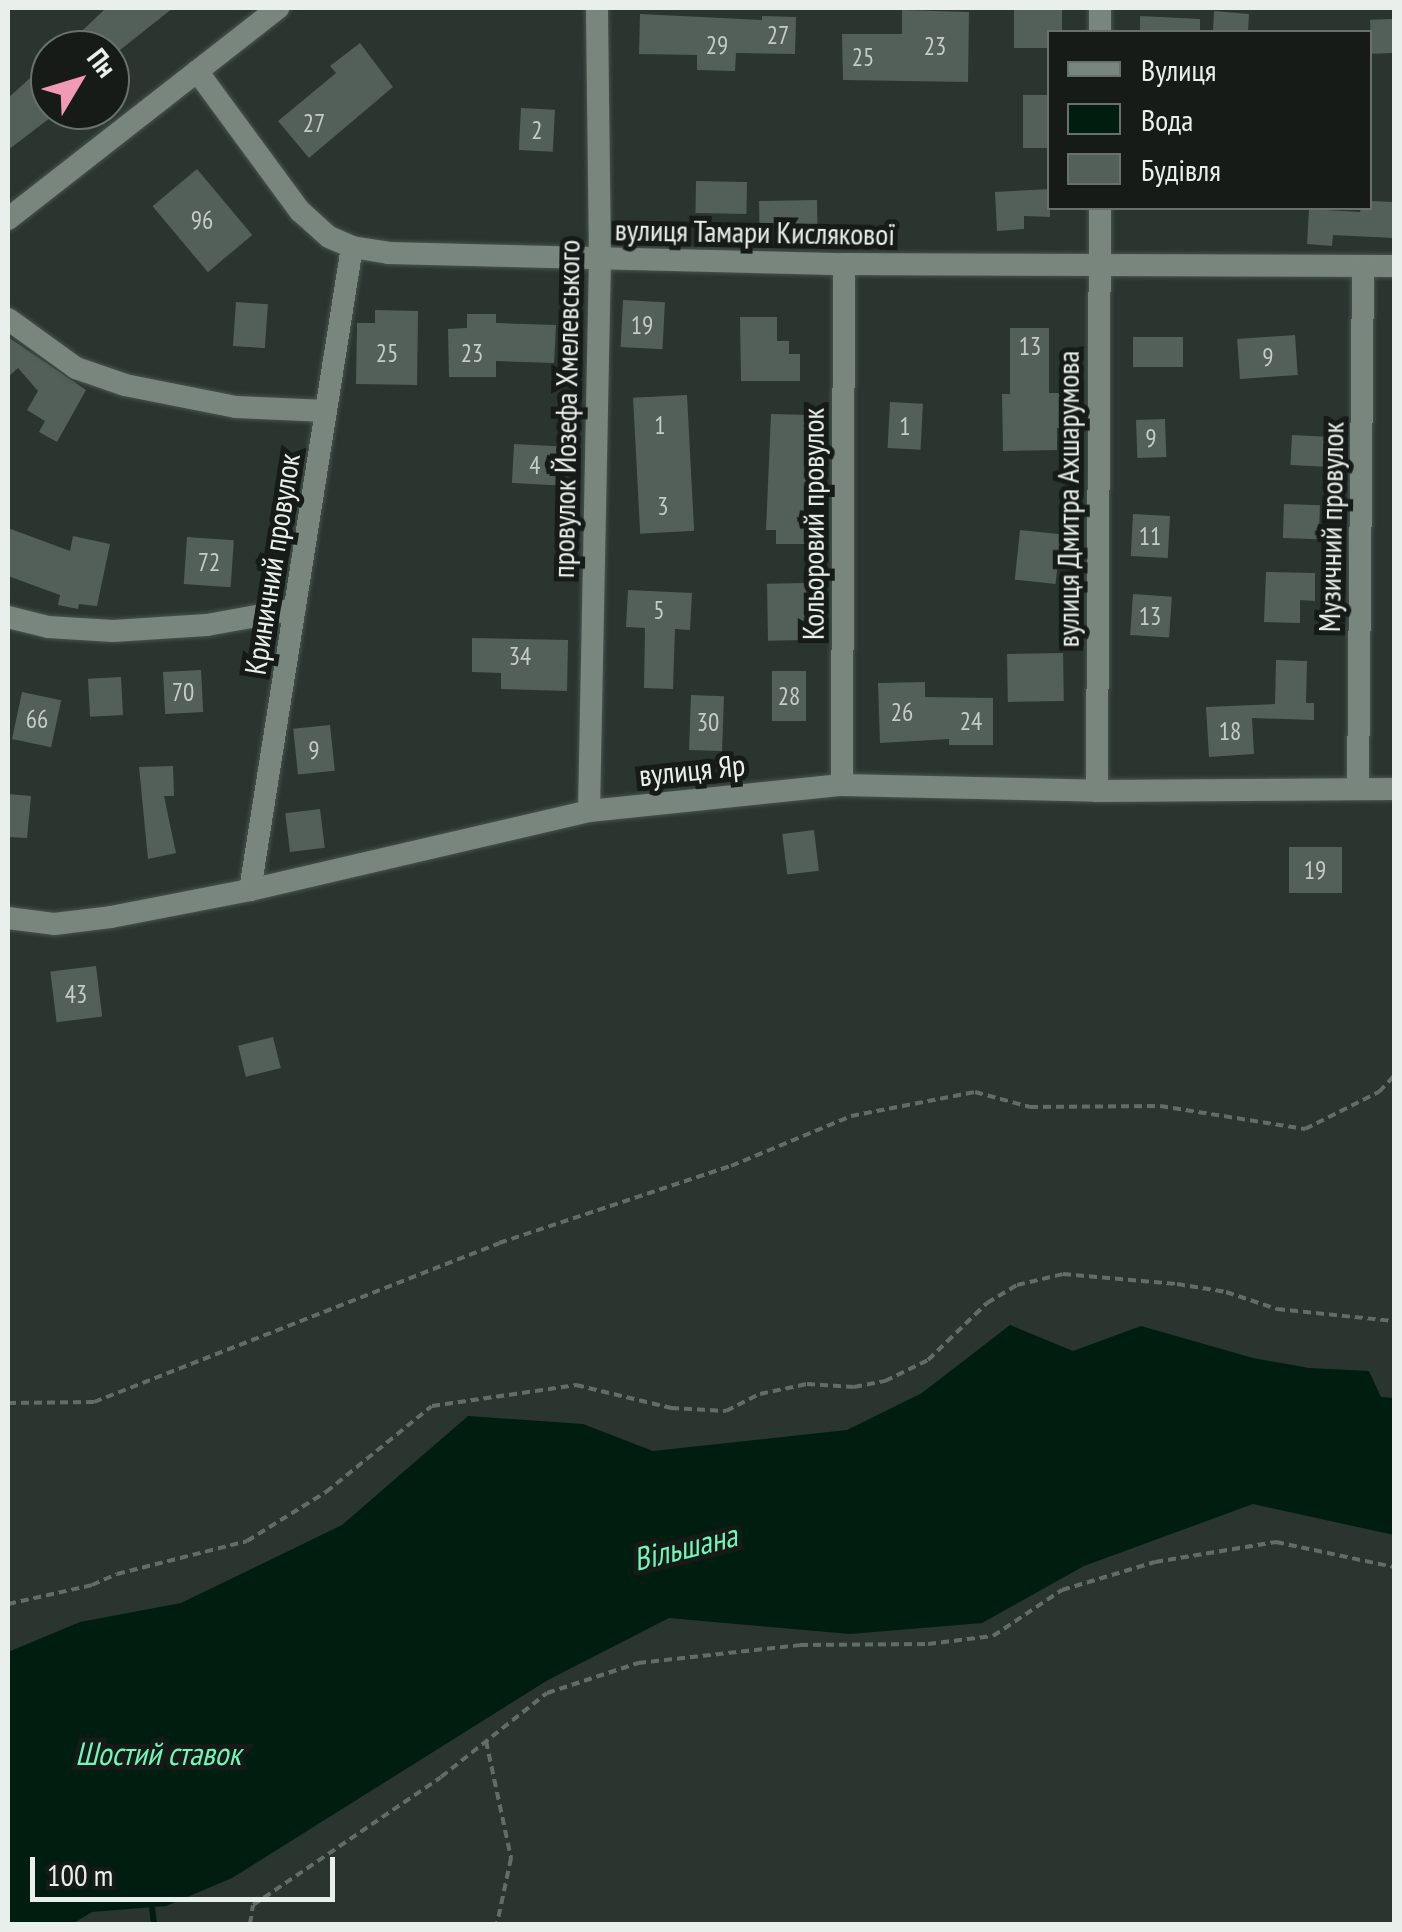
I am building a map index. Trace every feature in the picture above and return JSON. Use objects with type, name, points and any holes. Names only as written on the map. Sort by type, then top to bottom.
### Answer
[{"type":"street","points":[[8,219],[278,8]]},
{"type":"street","name":"провулок Йозефа Хмелевського","points":[[588,810],[600,259],[596,8]]},
{"type":"street","name":"вулиця Тамари Кислякової","points":[[198,72],[300,210],[329,237],[352,247],[388,253],[1100,268],[1394,266]]},
{"type":"street","name":"вулиця Дмитра Ахшарумова","points":[[1097,790],[1100,210]]},
{"type":"street","name":"Криничний провулок","points":[[250,890],[352,247]]},
{"type":"street","name":"Кольоровий провулок","points":[[842,785],[844,264]]},
{"type":"street","name":"Музичний провулок","points":[[1358,789],[1363,266]]},
{"type":"street","points":[[8,318],[76,368],[125,385],[236,407],[326,411]]},
{"type":"street","points":[[8,618],[48,627],[147,630],[208,625],[295,608]]},
{"type":"street","name":"вулиця Яр","points":[[8,918],[54,924],[111,918],[250,890],[588,810],[842,785],[1097,790],[1394,789]]},
{"type":"path","points":[[8,1403],[94,1402],[500,1243],[731,1166],[851,1116],[975,1092],[1030,1107],[1160,1106],[1305,1129],[1379,1092],[1394,1076]]},
{"type":"path","points":[[8,1604],[92,1586],[117,1574],[247,1541],[326,1492],[432,1406],[576,1385],[670,1408],[726,1410],[760,1394],[806,1384],[854,1387],[885,1381],[928,1360],[987,1303],[1018,1285],[1063,1274],[1177,1284],[1277,1308],[1394,1321]]},
{"type":"path","points":[[250,1924],[253,1906],[486,1742],[547,1693],[638,1663],[800,1645],[928,1644],[993,1636],[1062,1590],[1155,1562],[1276,1542],[1394,1566]]},
{"type":"path","points":[[486,1742],[511,1858],[498,1924]]},
{"type":"water","name":"Шостий ставок","points":[[1010,1325],[1073,1351],[1141,1326],[1253,1358],[1309,1368],[1369,1371],[1381,1397],[1394,1398],[1394,1535],[1253,1504],[1084,1566],[982,1623],[850,1634],[669,1618],[548,1680],[232,1878],[166,1906],[92,1912],[72,1924],[8,1924],[8,1652],[80,1622],[181,1603],[342,1525],[468,1416],[583,1424],[653,1451],[847,1430],[922,1393]]},
{"type":"building","points":[[106,8],[173,8],[130,42],[130,30],[83,30]]},
{"type":"building","points":[[1014,8],[1062,8],[1062,30],[1047,30],[1047,48],[1014,48]]},
{"type":"building","points":[[902,10],[969,12],[968,82],[843,80],[842,34],[902,34]]},
{"type":"building","points":[[1214,11],[1249,14],[1248,30],[1213,30]]},
{"type":"building","points":[[640,14],[762,20],[762,16],[796,17],[795,54],[736,53],[735,71],[697,70],[697,55],[639,54]]},
{"type":"building","points":[[1140,16],[1200,19],[1200,30],[1140,30]]},
{"type":"building","points":[[1393,19],[1394,53],[1372,54],[1370,20]]},
{"type":"building","points":[[360,43],[393,87],[309,158],[278,121],[336,73],[330,66]]},
{"type":"building","points":[[30,78],[30,130],[34,130],[8,150],[8,98]]},
{"type":"building","points":[[1023,95],[1047,95],[1047,148],[1023,148]]},
{"type":"building","points":[[521,108],[555,110],[553,152],[519,150]]},
{"type":"building","points":[[197,169],[252,235],[208,272],[153,206]]},
{"type":"building","points":[[696,181],[747,182],[746,214],[695,213]]},
{"type":"building","points":[[1047,189],[1050,217],[1024,216],[1024,229],[997,231],[995,192]]},
{"type":"building","points":[[817,200],[818,243],[760,244],[759,201]]},
{"type":"building","points":[[1372,201],[1394,202],[1394,238],[1333,235],[1332,246],[1307,244],[1309,210],[1372,210]]},
{"type":"building","points":[[623,300],[665,302],[662,349],[621,347]]},
{"type":"building","points":[[236,302],[268,304],[265,348],[233,346]]},
{"type":"building","points":[[375,310],[418,311],[417,385],[356,384],[357,323],[375,323]]},
{"type":"building","points":[[467,314],[496,314],[496,323],[556,325],[554,363],[496,361],[496,377],[449,377],[448,329],[467,328]]},
{"type":"building","points":[[740,317],[777,317],[777,341],[789,341],[789,354],[800,354],[800,381],[741,381]]},
{"type":"building","points":[[1010,328],[1049,328],[1049,393],[1071,393],[1072,428],[1057,428],[1057,450],[1003,451],[1002,394],[1010,394]]},
{"type":"building","points":[[1295,335],[1298,375],[1240,379],[1237,339]]},
{"type":"building","points":[[8,337],[86,390],[57,442],[39,432],[45,421],[27,410],[38,391],[18,368],[8,377]]},
{"type":"building","points":[[1133,337],[1183,337],[1183,367],[1133,367]]},
{"type":"building","points":[[687,395],[694,531],[640,534],[633,398]]},
{"type":"building","points":[[890,402],[923,404],[921,450],[888,448]]},
{"type":"building","points":[[771,414],[811,415],[810,544],[776,544],[776,530],[766,530]]},
{"type":"building","points":[[1165,419],[1166,457],[1137,458],[1136,420]]},
{"type":"building","points":[[1292,435],[1326,437],[1324,467],[1290,465]]},
{"type":"building","points":[[514,444],[558,446],[556,485],[512,483]]},
{"type":"building","points":[[1284,504],[1320,505],[1319,539],[1283,538]]},
{"type":"building","points":[[1133,514],[1170,516],[1168,558],[1131,556]]},
{"type":"building","points":[[8,528],[70,551],[73,536],[110,544],[97,606],[79,604],[78,609],[58,605],[60,595],[8,576]]},
{"type":"building","points":[[1020,530],[1061,534],[1056,584],[1015,580]]},
{"type":"building","points":[[187,537],[234,540],[231,587],[184,584]]},
{"type":"building","points":[[1266,572],[1315,573],[1315,601],[1300,600],[1300,623],[1264,622]]},
{"type":"building","points":[[806,583],[807,640],[768,641],[767,584]]},
{"type":"building","points":[[628,590],[692,593],[690,630],[675,629],[673,689],[644,688],[645,628],[626,627]]},
{"type":"building","points":[[1133,594],[1172,597],[1169,638],[1130,635]]},
{"type":"building","points":[[472,638],[568,640],[567,691],[501,689],[501,673],[472,672]]},
{"type":"building","points":[[1063,653],[1064,701],[1008,702],[1007,654]]},
{"type":"building","points":[[1276,660],[1307,661],[1306,703],[1314,703],[1314,720],[1252,718],[1254,754],[1209,757],[1206,707],[1275,704]]},
{"type":"building","points":[[201,670],[203,712],[165,714],[163,672]]},
{"type":"building","points":[[772,671],[806,671],[806,721],[772,721]]},
{"type":"building","points":[[121,677],[123,715],[90,717],[88,679]]},
{"type":"building","points":[[925,682],[925,697],[993,698],[993,745],[949,745],[949,739],[880,743],[878,683]]},
{"type":"building","points":[[22,692],[61,700],[51,747],[12,739]]},
{"type":"building","points":[[691,695],[724,696],[722,751],[689,750]]},
{"type":"building","points":[[330,725],[335,771],[298,775],[293,729]]},
{"type":"building","points":[[173,766],[174,796],[164,796],[176,853],[148,859],[139,767]]},
{"type":"building","points":[[8,794],[31,796],[27,838],[8,837]]},
{"type":"building","points":[[320,809],[325,848],[290,852],[285,813]]},
{"type":"building","points":[[814,830],[819,871],[787,875],[782,834]]},
{"type":"building","points":[[1289,847],[1342,847],[1342,893],[1289,893]]},
{"type":"building","points":[[96,966],[102,1017],[57,1022],[50,972]]},
{"type":"building","points":[[273,1037],[281,1068],[246,1077],[238,1046]]},
{"type":"waterway","points":[[152,1907],[154,1924]]},
{"type":"water label","name":"Вільшана","points":[[685,1547]]}]
